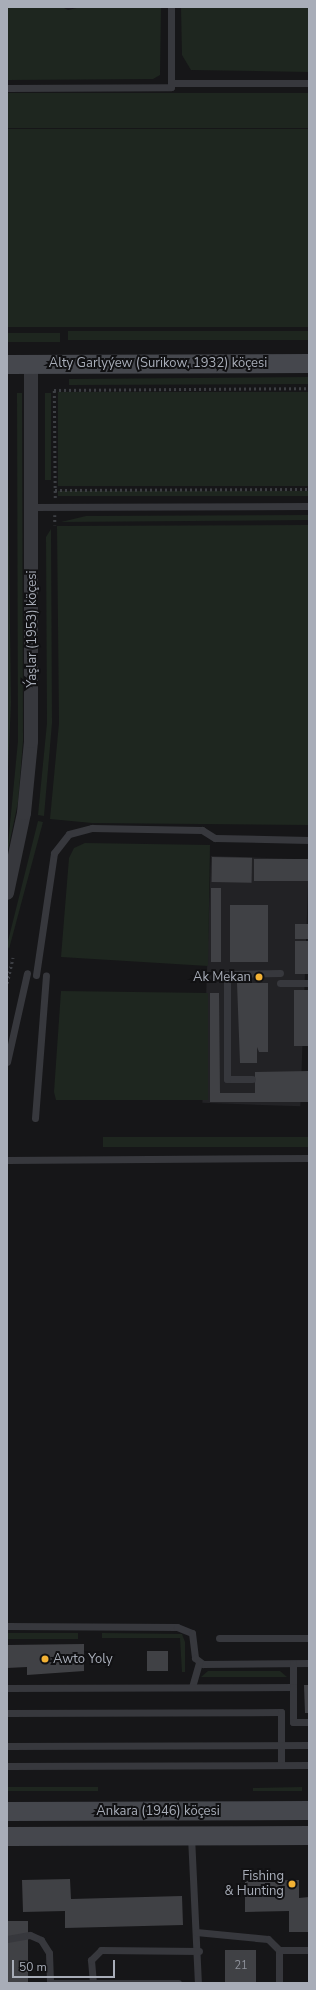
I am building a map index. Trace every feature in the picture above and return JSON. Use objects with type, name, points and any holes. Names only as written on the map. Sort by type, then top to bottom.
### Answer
[{"type":"main road","name":"Alty Garlyýew (Surikow, 1932) köçesi","points":[[7,364],[309,363]]},
{"type":"main road","name":"Ankara (1946) köçesi","points":[[7,1811],[309,1810]]},
{"type":"main road","name":"Ankara (1946) köçesi","points":[[7,1836],[309,1835]]},
{"type":"street","name":"Ýaşlar (1953) köçesi","points":[[7,893],[24,813],[32,741],[31,364]]},
{"type":"lane","points":[[7,88],[171,86],[171,7]]},
{"type":"lane","points":[[171,83],[309,83]]},
{"type":"lane","points":[[32,507],[309,506]]},
{"type":"lane","points":[[36,975],[54,853],[69,834],[92,828],[202,830],[215,838],[309,840]]},
{"type":"lane","points":[[7,1062],[27,973]]},
{"type":"lane","points":[[252,1079],[228,1080],[227,974],[280,974]]},
{"type":"lane","points":[[35,1118],[46,975]]},
{"type":"lane","points":[[280,983],[309,983]]},
{"type":"lane","points":[[7,1160],[309,1158]]},
{"type":"lane","points":[[7,1626],[177,1627],[192,1633],[195,1658],[199,1662],[309,1664]]},
{"type":"lane","points":[[219,1638],[309,1638]]},
{"type":"lane","points":[[192,1687],[199,1662]]},
{"type":"lane","points":[[293,1664],[293,1722],[309,1722]]},
{"type":"lane","points":[[7,1688],[293,1687]]},
{"type":"lane","points":[[7,1713],[282,1712],[282,1765]]},
{"type":"lane","points":[[7,1746],[309,1745]]},
{"type":"lane","points":[[7,1766],[309,1765]]},
{"type":"lane","points":[[191,1836],[196,1932],[199,1951],[198,1983]]},
{"type":"lane","points":[[196,1932],[259,1936],[279,1950],[309,1950]]},
{"type":"lane","points":[[7,1939],[30,1936],[41,1940],[49,1953],[50,1982],[178,1983]]},
{"type":"lane","points":[[93,1982],[91,1960],[101,1950],[199,1951]]},
{"type":"lane","points":[[279,1950],[279,1983]]},
{"type":"path","points":[[309,388],[54,390],[54,398],[55,490],[309,489]]},
{"type":"path","points":[[7,983],[13,958]]},
{"type":"shaded area","points":[[7,7],[62,7],[68,10],[81,7],[161,7],[160,75],[153,79],[7,80]]},
{"type":"shaded area","points":[[181,7],[309,7],[309,72],[191,70],[182,55]]},
{"type":"shaded area","points":[[7,93],[309,93],[309,128],[7,128]]},
{"type":"shaded area","points":[[7,129],[309,129],[309,327],[7,327]]},
{"type":"shaded area","points":[[68,331],[309,331],[309,340],[68,340]]},
{"type":"shaded area","points":[[7,333],[60,333],[60,342],[7,342]]},
{"type":"shaded area","points":[[309,377],[309,384],[69,385],[69,379]]},
{"type":"shaded area","points":[[58,392],[309,392],[309,486],[58,486]]},
{"type":"shaded area","points":[[7,393],[11,703],[7,791]]},
{"type":"shaded area","points":[[17,393],[22,393],[23,741],[18,802],[7,855],[18,741]]},
{"type":"shaded area","points":[[45,393],[51,393],[51,480],[45,480]]},
{"type":"shaded area","points":[[58,491],[309,491],[309,496],[58,496]]},
{"type":"shaded area","points":[[309,515],[309,520],[61,522],[86,516]]},
{"type":"shaded area","points":[[309,525],[309,825],[92,823],[50,819],[59,723],[57,526]]},
{"type":"shaded area","points":[[51,529],[52,723],[44,816],[38,815],[47,723],[46,537]]},
{"type":"shaded area","points":[[38,821],[43,822],[9,949],[7,945]]},
{"type":"shaded area","points":[[85,843],[210,845],[208,966],[61,957],[69,858],[74,848]]},
{"type":"shaded area","name":"Ak Mekan","points":[[211,856],[309,859],[300,1106],[202,1103]]},
{"type":"shaded area","points":[[61,991],[208,993],[208,1100],[56,1100],[54,1092]]},
{"type":"shaded area","points":[[103,1137],[309,1137],[309,1147],[103,1147]]},
{"type":"shaded area","points":[[7,1633],[78,1633],[78,1639],[7,1639]]},
{"type":"shaded area","points":[[102,1633],[182,1634],[185,1642],[185,1672],[182,1672],[180,1638],[102,1638]]},
{"type":"shaded area","points":[[208,1671],[280,1671],[287,1677],[201,1677]]},
{"type":"shaded area","points":[[7,1787],[98,1787],[98,1791],[7,1791]]},
{"type":"shaded area","points":[[302,1787],[302,1791],[253,1791],[253,1788]]},
{"type":"building","points":[[212,857],[252,858],[252,883],[212,882]]},
{"type":"building","points":[[254,859],[309,859],[309,881],[254,881]]},
{"type":"building","points":[[211,888],[221,888],[221,962],[211,962]]},
{"type":"building","points":[[230,905],[268,905],[268,962],[230,962]]},
{"type":"building","points":[[295,924],[309,924],[309,939],[295,939]]},
{"type":"building","points":[[295,941],[309,941],[309,974],[295,974]]},
{"type":"building","points":[[237,983],[268,983],[268,1052],[259,1052],[257,1047],[257,1063],[240,1063]]},
{"type":"building","points":[[294,990],[309,990],[309,1046],[294,1046]]},
{"type":"building","points":[[210,993],[219,993],[220,1093],[255,1093],[255,1072],[309,1071],[309,1102],[210,1102]]},
{"type":"building","points":[[84,1644],[84,1671],[27,1675],[27,1667],[7,1668],[7,1645]]},
{"type":"building","points":[[147,1651],[168,1651],[168,1671],[147,1671]]},
{"type":"building","points":[[304,1685],[309,1685],[309,1713],[305,1713]]},
{"type":"building","points":[[70,1879],[71,1899],[182,1896],[183,1925],[65,1928],[65,1911],[23,1912],[22,1880]]},
{"type":"building","points":[[299,1880],[299,1898],[309,1897],[309,1932],[289,1932],[289,1911],[245,1912],[245,1881]]},
{"type":"building","points":[[7,1921],[28,1921],[28,1983],[7,1983]]},
{"type":"building","points":[[225,1950],[256,1950],[256,1983],[225,1983]]},
{"type":"place","name":"Ak Mekan","points":[[259,977]]},
{"type":"place","name":"Awto Yoly","points":[[45,1659]]},
{"type":"place","name":"Fishing & Hunting","points":[[292,1884]]}]
